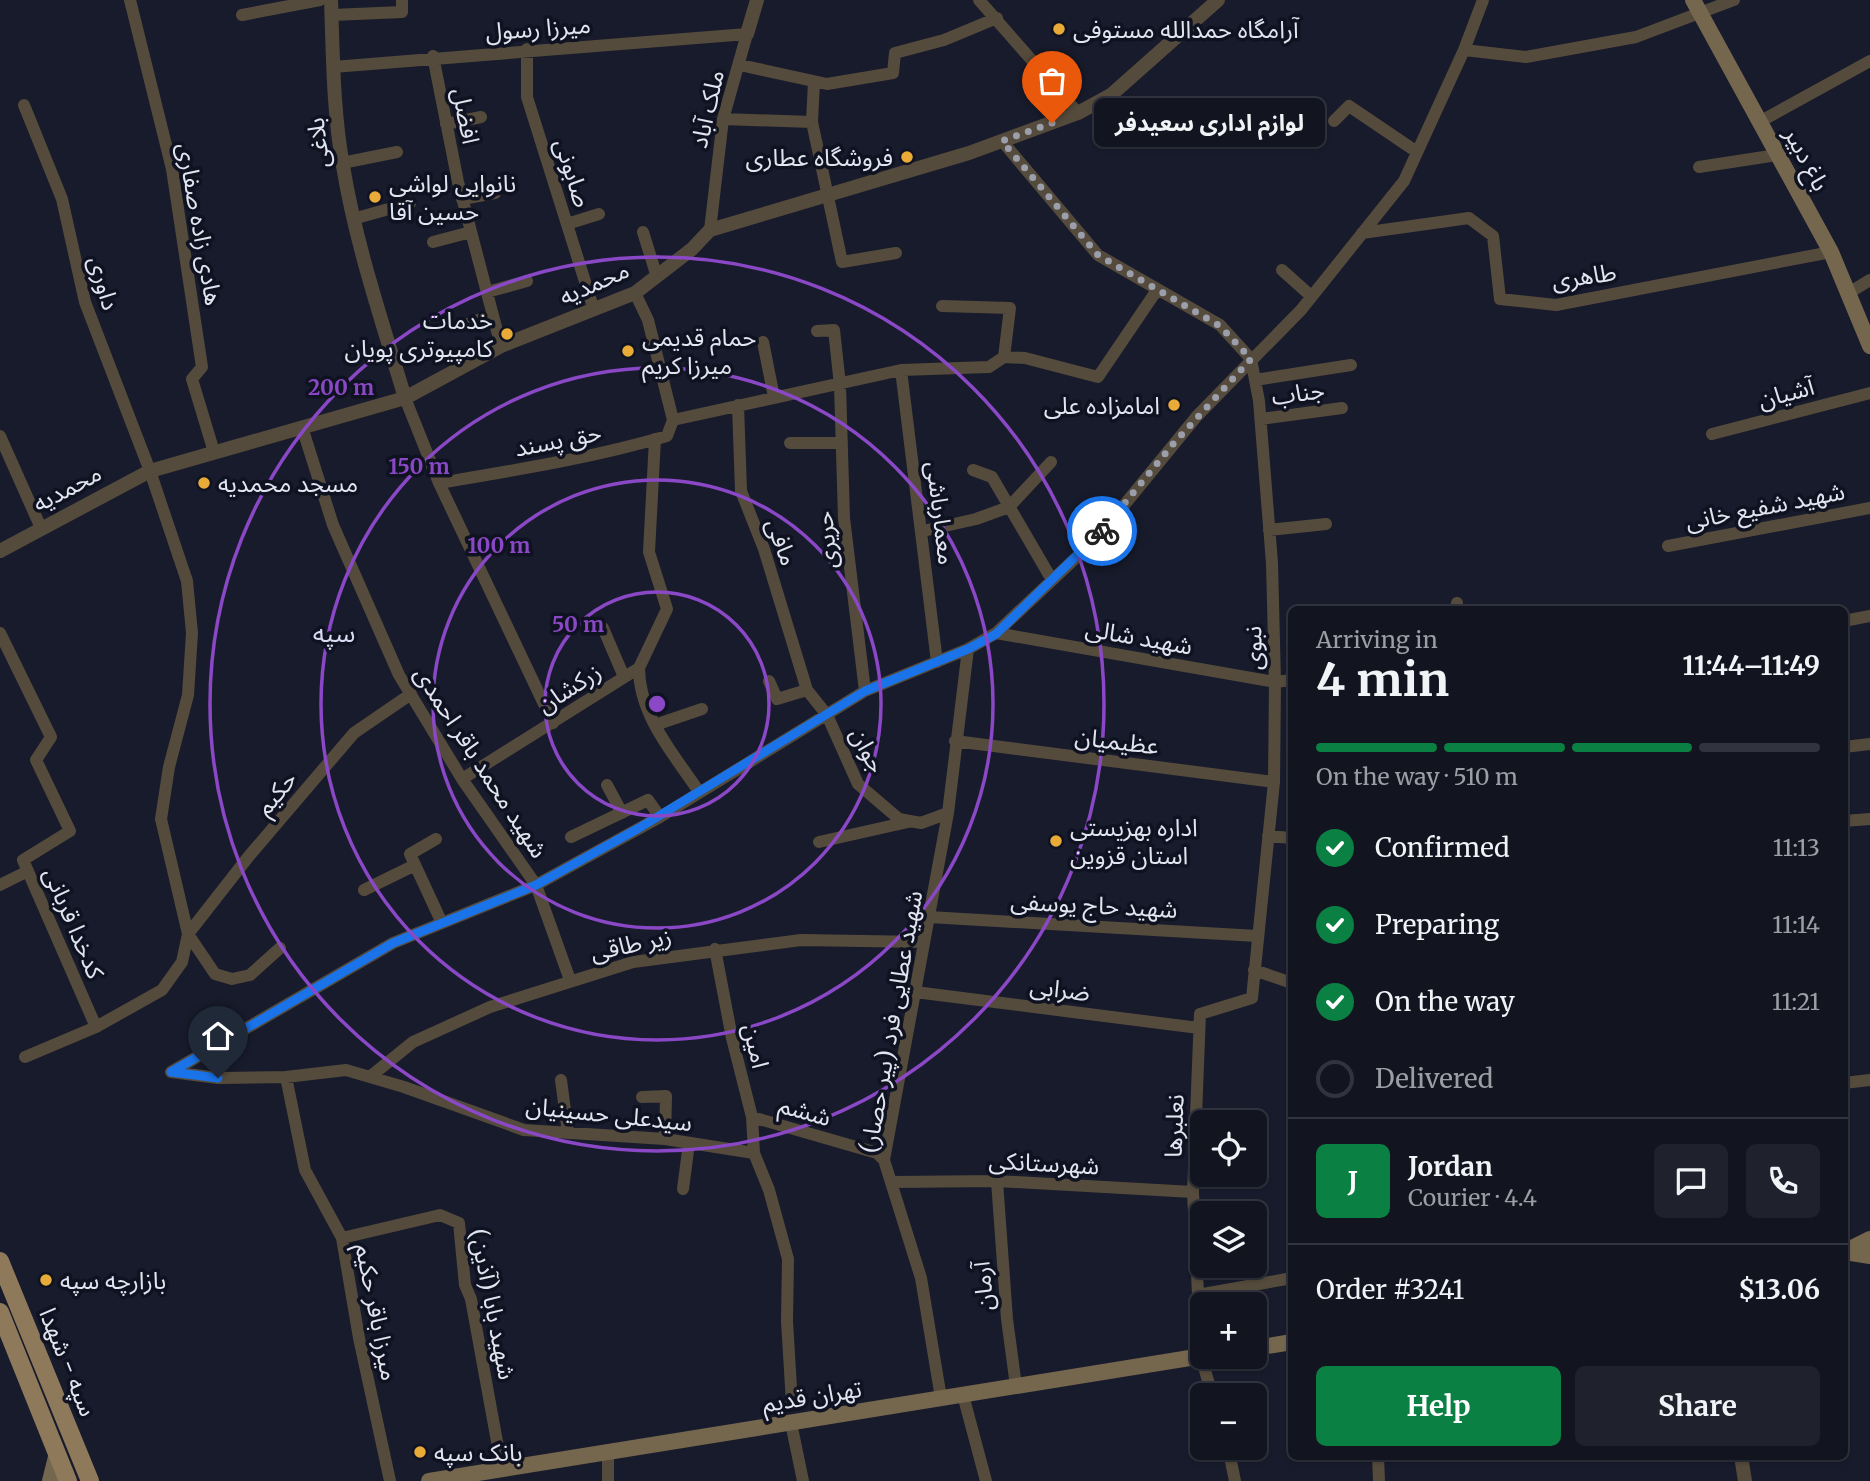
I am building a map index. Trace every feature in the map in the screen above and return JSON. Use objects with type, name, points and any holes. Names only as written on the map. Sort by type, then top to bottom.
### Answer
[{"type":"main road","name":"باغ دبیر","points":[[1697,7],[1830,252],[1870,346]]},
{"type":"main road","points":[[1848,1250],[1870,1239]]},
{"type":"main road","points":[[1848,1252],[1870,1256]]},
{"type":"main road","name":"سپه - شهدا","points":[[0,1261],[88,1477]]},
{"type":"main road","name":"سپه - شهدا","points":[[0,1312],[68,1481]]},
{"type":"main road","points":[[1267,1346],[1288,1343]]},
{"type":"main road","name":"تهران قدیم","points":[[429,1481],[1190,1358]]},
{"type":"main road","points":[[50,1481],[57,1453]]},
{"type":"main road","points":[[88,1477],[103,1481]]},
{"type":"street","name":"هادی زاده صفاری","points":[[130,0],[172,169],[202,367],[192,379],[214,452]]},
{"type":"street","points":[[242,15],[320,0]]},
{"type":"street","name":"بلاغی","points":[[331,0],[333,66],[342,163],[353,219],[405,398]]},
{"type":"street","points":[[332,15],[402,12],[402,0]]},
{"type":"street","name":"ملک آباد","points":[[710,230],[723,119],[757,0]]},
{"type":"street","points":[[979,0],[998,18],[1078,113]]},
{"type":"street","name":"محمدیه","points":[[0,551],[150,471],[405,398],[437,378],[501,346],[543,332],[593,307],[635,293],[710,230],[1002,141],[1078,113],[1111,95],[1218,0]]},
{"type":"street","points":[[436,839],[410,854],[441,921],[536,885],[660,817],[865,691],[968,649],[996,634],[1098,537],[1174,443],[1311,296],[1404,181],[1464,50],[1483,0]]},
{"type":"street","points":[[1464,50],[1526,57],[1636,37],[1697,7],[1734,0]]},
{"type":"street","points":[[740,65],[827,84],[892,73],[895,53],[944,40],[998,18]]},
{"type":"street","name":"میرزا رسول","points":[[333,66],[433,56],[747,34]]},
{"type":"street","name":"صابونی","points":[[527,50],[527,97],[593,307]]},
{"type":"street","name":"افضل","points":[[433,56],[462,200],[501,346]]},
{"type":"street","points":[[1761,121],[1870,61]]},
{"type":"street","points":[[814,82],[812,121],[842,262],[896,253]]},
{"type":"street","name":"داوری","points":[[24,105],[62,199],[85,302],[150,471],[187,581],[192,633],[188,695],[169,767],[160,820],[188,934]]},
{"type":"street","points":[[1334,121],[1349,106],[1418,152]]},
{"type":"street","points":[[446,124],[481,117]]},
{"type":"street","points":[[723,119],[812,121]]},
{"type":"street","points":[[1002,141],[1098,255],[1220,326],[1251,359]]},
{"type":"street","points":[[342,163],[397,152]]},
{"type":"street","points":[[1699,167],[1777,155]]},
{"type":"street","points":[[462,200],[495,193]]},
{"type":"street","points":[[353,219],[410,203]]},
{"type":"street","points":[[567,224],[600,214]]},
{"type":"street","name":"طاهری","points":[[1362,233],[1469,218],[1493,236],[1500,299],[1556,304],[1830,252]]},
{"type":"street","points":[[433,242],[471,232]]},
{"type":"street","points":[[643,232],[657,277]]},
{"type":"street","points":[[1282,270],[1311,296]]},
{"type":"street","points":[[1847,294],[1870,280]]},
{"type":"street","points":[[487,292],[527,281]]},
{"type":"street","points":[[673,420],[901,370],[989,367],[1004,357],[1025,358],[1098,377],[1157,290]]},
{"type":"street","points":[[635,293],[648,320],[673,420],[667,436],[655,439]]},
{"type":"street","points":[[942,306],[1010,308],[1004,357]]},
{"type":"street","points":[[470,323],[493,315]]},
{"type":"street","name":"حریری","points":[[817,331],[834,330],[840,385],[844,518],[865,691]]},
{"type":"street","points":[[763,342],[774,397]]},
{"type":"street","name":"نبوی","points":[[1251,359],[1261,419],[1275,682],[1274,782],[1257,936]]},
{"type":"street","points":[[1255,380],[1351,365]]},
{"type":"street","name":"معمارباشی","points":[[901,370],[923,531],[937,662]]},
{"type":"street","name":"آشیان","points":[[1712,434],[1870,393]]},
{"type":"street","points":[[405,398],[439,483],[553,723]]},
{"type":"street","name":"مافی","points":[[738,405],[741,491],[764,549],[807,690],[827,715]]},
{"type":"street","name":"جناب","points":[[1261,419],[1342,408]]},
{"type":"street","name":"شهید محمد باقر احمدی","points":[[302,427],[332,525],[399,675],[462,779],[536,885],[570,980]]},
{"type":"street","points":[[0,436],[41,527]]},
{"type":"street","name":"حق پسند","points":[[439,483],[556,464],[655,439]]},
{"type":"street","name":"زرکشان","points":[[462,779],[639,668],[667,609],[649,552],[655,439]]},
{"type":"street","points":[[790,443],[842,443]]},
{"type":"street","points":[[923,531],[1009,507],[1051,462]]},
{"type":"street","points":[[973,470],[992,477],[1052,580]]},
{"type":"street","name":"شهید شفیع خانی","points":[[1668,546],[1870,508]]},
{"type":"street","points":[[1269,530],[1326,524]]},
{"type":"street","points":[[1848,620],[1870,616]]},
{"type":"street","points":[[603,628],[624,677]]},
{"type":"street","name":"کدخدا قربانی","points":[[0,633],[51,737],[36,760],[70,831],[23,860],[96,1027]]},
{"type":"street","name":"شهید شالی","points":[[996,634],[1275,682],[1288,680]]},
{"type":"street","name":"شهید عطایی فرد (پیر حصار)","points":[[941,1398],[921,1278],[884,1160],[948,813],[968,649]]},
{"type":"street","points":[[639,668],[639,687],[644,707],[699,792]]},
{"type":"street","points":[[769,681],[777,699],[807,690]]},
{"type":"street","name":"حکیم","points":[[188,934],[249,856],[355,733],[411,694]]},
{"type":"street","points":[[655,725],[702,709]]},
{"type":"street","name":"جوان","points":[[827,715],[859,784],[898,819],[911,821]]},
{"type":"street","name":"عظیمیان","points":[[955,741],[1274,782]]},
{"type":"street","points":[[1848,747],[1870,744]]},
{"type":"street","points":[[607,785],[622,813]]},
{"type":"street","points":[[571,837],[648,800],[660,817]]},
{"type":"street","points":[[819,842],[911,821],[921,823],[948,813]]},
{"type":"street","points":[[1848,821],[1870,819]]},
{"type":"street","points":[[1268,836],[1288,838]]},
{"type":"street","points":[[363,890],[415,865]]},
{"type":"street","points":[[0,885],[28,871]]},
{"type":"street","name":"شهید حاج یوسفی","points":[[929,917],[1257,936]]},
{"type":"street","name":"سیدعلی حسینیان","points":[[441,921],[393,943],[171,1072],[218,1078],[286,1077],[346,1070],[371,1076],[524,1130],[665,1139],[754,1153]]},
{"type":"street","points":[[188,934],[215,974],[232,979],[250,975],[279,948]]},
{"type":"street","points":[[25,1057],[96,1027],[162,990],[182,962],[188,934]]},
{"type":"street","points":[[1199,1028],[1200,1014],[1252,998],[1257,936]]},
{"type":"street","name":"زیر طاقی","points":[[371,1076],[413,1042],[490,1007],[633,962],[715,949],[801,940],[924,942]]},
{"type":"street","name":"امین","points":[[715,949],[732,1038],[752,1117],[754,1153]]},
{"type":"street","points":[[1254,970],[1288,982]]},
{"type":"street","name":"ضرابی","points":[[915,992],[1199,1028]]},
{"type":"street","name":"نعلبرها","points":[[1198,1292],[1193,1192],[1199,1028]]},
{"type":"street","name":"میرزا باقر حکیم","points":[[286,1077],[305,1170],[342,1238],[359,1338],[390,1481]]},
{"type":"street","points":[[561,1080],[568,1133]]},
{"type":"street","points":[[1848,1083],[1870,1080]]},
{"type":"street","points":[[642,1097],[666,1097],[665,1139]]},
{"type":"street","name":"ششم","points":[[752,1117],[877,1153],[884,1160]]},
{"type":"street","points":[[682,1189],[689,1143]]},
{"type":"street","points":[[754,1153],[769,1190],[788,1259],[787,1321],[792,1404]]},
{"type":"street","name":"شهرستانکی","points":[[892,1182],[997,1181],[1193,1192]]},
{"type":"street","name":"آرمان","points":[[997,1181],[1005,1306],[1016,1386]]},
{"type":"street","name":"شهید بابا (آذین)","points":[[342,1238],[440,1215],[459,1223],[466,1285],[471,1299],[502,1469]]},
{"type":"street","points":[[1215,1292],[1288,1279]]},
{"type":"street","points":[[962,1395],[986,1481]]},
{"type":"street","points":[[791,1423],[803,1481]]},
{"type":"street","points":[[608,1452],[608,1481]]},
{"type":"street","points":[[1231,1460],[1235,1481]]},
{"type":"street","points":[[1378,1460],[1379,1481]]},
{"type":"street","points":[[1742,1460],[1745,1481]]},
{"type":"way so far","points":[[1052,123],[1002,141],[1098,255],[1220,326],[1251,359],[1197,416],[1102,531]]},
{"type":"place","name":"آرامگاه حمدالله مستوفی","points":[[1059,29]]},
{"type":"place","name":"لوازم ادارى سعيدفر","points":[[1052,123]]},
{"type":"place","name":"فروشگاه عطاری","points":[[907,157]]},
{"type":"place","name":"نانوایی لواشی حسین آقا","points":[[375,197]]},
{"type":"place","name":"خدمات کامپیوتری پویان","points":[[507,334]]},
{"type":"place","name":"حمام قدیمی میرزا کریم","points":[[628,351]]},
{"type":"place","name":"امامزاده علی","points":[[1174,405]]},
{"type":"place","name":"مسجد محمدیه","points":[[204,483]]},
{"type":"place","name":"اداره بهزیستی استان قزوین","points":[[1056,841]]},
{"type":"place","name":"بازارچه سپه","points":[[46,1280]]},
{"type":"place","name":"بانک سپه","points":[[420,1452]]},
{"type":"district","name":"سپه","points":[[334,632]]},
{"type":"route","points":[[218,1078],[171,1072],[393,943],[441,921],[536,885],[660,817],[865,691],[968,649],[996,634],[1102,531]]}]
